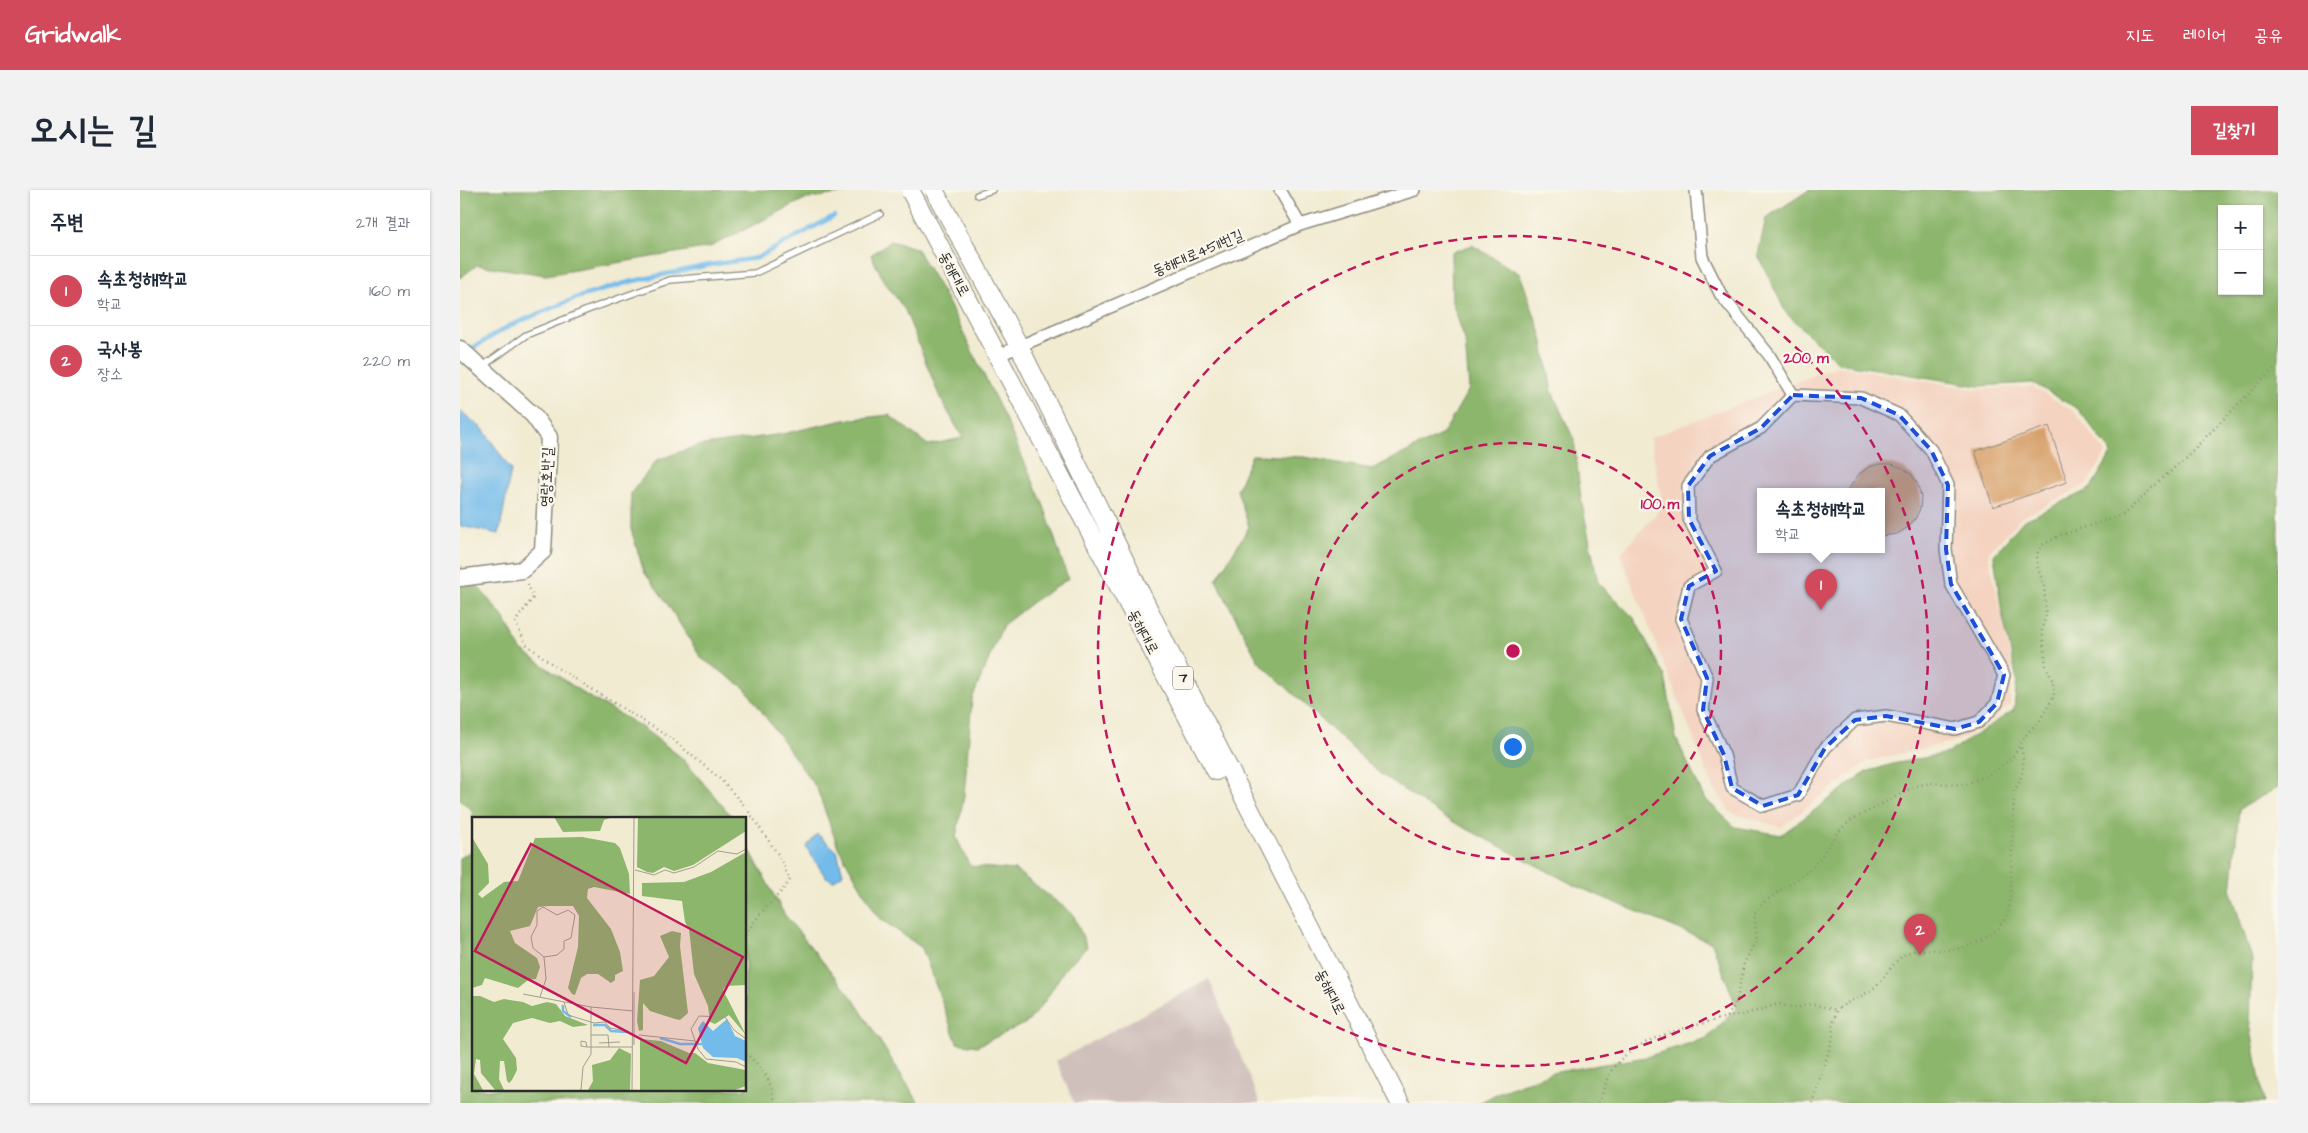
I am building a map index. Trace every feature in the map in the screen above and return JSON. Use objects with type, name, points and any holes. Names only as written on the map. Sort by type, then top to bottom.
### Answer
[{"type":"main road","name":"동해대로","points":[[934,190],[1019,346],[1177,667],[1400,1103]]},
{"type":"main road","name":"동해대로","points":[[910,191],[1208,755],[1388,1103]]},
{"type":"street","points":[[1280,190],[1300,225]]},
{"type":"street","name":"동해대로4511번길","points":[[997,356],[1300,225],[1415,190]]},
{"type":"street","points":[[1696,190],[1702,257],[1720,296],[1769,355],[1792,395]]},
{"type":"street","name":"영랑호반길","points":[[460,349],[480,369],[533,414],[548,437],[543,552],[522,570]]},
{"type":"street","points":[[1792,395],[1861,398],[1899,415],[1931,450],[1948,484],[1946,549],[1951,584],[2004,675],[1997,703],[1979,722],[1955,730],[1886,716],[1855,720],[1825,748],[1798,795],[1764,806],[1732,788],[1724,755],[1703,710],[1707,678],[1680,620],[1689,586],[1716,571],[1689,520],[1688,486],[1710,456],[1761,428],[1792,395]]},
{"type":"street","points":[[460,578],[522,570]]},
{"type":"lane","points":[[977,195],[992,190]]},
{"type":"lane","points":[[480,369],[526,335],[590,309],[670,280],[755,273],[880,214]]},
{"type":"path","points":[[1728,1017],[1737,1000],[1744,963],[1757,939],[1754,915],[1763,903],[1811,869],[1836,834],[1850,821],[1915,786],[1931,783],[1965,785],[1992,773],[2012,758],[2028,732],[2039,722],[2054,696],[2053,682],[2046,666],[2042,630],[2046,614],[2044,586],[2037,565],[2037,554],[2042,544],[2061,535],[2123,514],[2188,455],[2272,370],[2278,367]]},
{"type":"path","points":[[522,570],[533,598],[515,622],[526,644],[556,667],[672,739],[719,778],[745,806],[779,856],[790,880],[781,894],[755,918],[746,935]]},
{"type":"path","points":[[1812,1103],[1833,1038],[1832,1024],[1837,1010],[1875,987],[1904,955],[1917,951],[1963,949],[1988,937],[2003,923],[2010,902],[2014,792],[2021,781],[2025,762],[2021,746]]},
{"type":"path","points":[[1598,1103],[1611,1072],[1619,1061],[1647,1040],[1728,1017],[1743,1016],[1778,1004],[1796,1008],[1810,1004],[1837,1010]]},
{"type":"path","points":[[746,1055],[765,1074],[771,1087],[774,1103]]},
{"type":"highlighted area","points":[[1793,395],[1861,398],[1899,415],[1931,450],[1948,485],[1946,549],[1951,584],[2004,675],[1997,703],[1979,722],[1955,729],[1886,716],[1855,720],[1825,748],[1798,795],[1763,806],[1732,788],[1724,755],[1703,710],[1707,678],[1681,619],[1689,586],[1716,571],[1689,519],[1688,486],[1710,456],[1761,428]]},
{"type":"shaded area","points":[[1837,366],[1975,389],[2033,387],[2075,412],[2106,453],[2087,484],[2021,518],[1988,553],[2012,666],[2010,705],[1991,721],[1952,742],[1868,761],[1781,827],[1731,813],[1713,787],[1620,554],[1663,506],[1650,438]]},
{"type":"shaded area","points":[[1209,979],[1260,1103],[1074,1103],[1056,1061]]},
{"type":"green space","points":[[460,190],[858,191],[805,199],[710,247],[546,275],[477,265],[460,278]]},
{"type":"green space","points":[[1809,190],[2278,190],[2278,787],[2239,809],[2231,892],[2252,959],[2250,1024],[2264,1103],[1479,1103],[1500,1092],[1551,1073],[1646,1057],[1707,1038],[1737,1008],[1712,943],[1576,886],[1444,817],[1379,773],[1258,661],[1216,580],[1249,527],[1237,490],[1252,455],[1304,457],[1372,469],[1443,434],[1469,389],[1465,340],[1452,302],[1451,253],[1472,245],[1520,274],[1542,337],[1552,392],[1574,440],[1581,499],[1598,582],[1634,618],[1665,676],[1676,738],[1704,798],[1735,827],[1781,835],[1866,772],[1893,764],[1948,753],[2014,710],[2017,680],[2002,613],[1994,555],[2023,521],[2090,489],[2112,453],[2078,409],[2033,383],[1979,386],[1839,363],[1786,313],[1758,255],[1766,218]]},
{"type":"green space","points":[[890,241],[916,248],[946,298],[1004,416],[1044,506],[1068,579],[1034,601],[1003,625],[972,699],[964,796],[956,837],[970,866],[1015,870],[1073,914],[1087,947],[1064,970],[1047,998],[1028,1022],[977,1046],[957,1043],[922,948],[878,917],[838,847],[817,789],[745,688],[701,658],[665,600],[644,572],[631,529],[631,493],[657,460],[697,446],[782,434],[844,420],[889,415],[928,445],[963,438],[940,398],[905,310],[884,281],[871,255]]},
{"type":"green space","points":[[460,565],[504,618],[521,650],[586,695],[640,726],[682,758],[732,817],[473,817],[472,810],[460,800]]},
{"type":"green space","points":[[746,843],[784,914],[854,1000],[919,1103],[460,1103],[460,858],[472,850],[472,1090],[746,1090]]},
{"type":"water","points":[[460,411],[483,429],[511,470],[499,534],[460,526]]},
{"type":"water","points":[[817,834],[837,851],[843,874],[833,881],[825,876],[806,847]]},
{"type":"building","points":[[2049,426],[2067,482],[1993,507],[1975,451]]},
{"type":"building","points":[[1880,464],[1892,464],[1903,468],[1912,475],[1918,485],[1921,497],[1920,509],[1915,519],[1907,528],[1897,534],[1885,536],[1885,488],[1849,488],[1859,474],[1869,467]]},
{"type":"waterway","points":[[468,351],[509,326],[576,298],[629,282],[709,265],[757,258],[834,216]]},
{"type":"place","name":"속초청해학교","points":[[1821,610]]},
{"type":"place","name":"국사봉","points":[[1920,955]]}]
